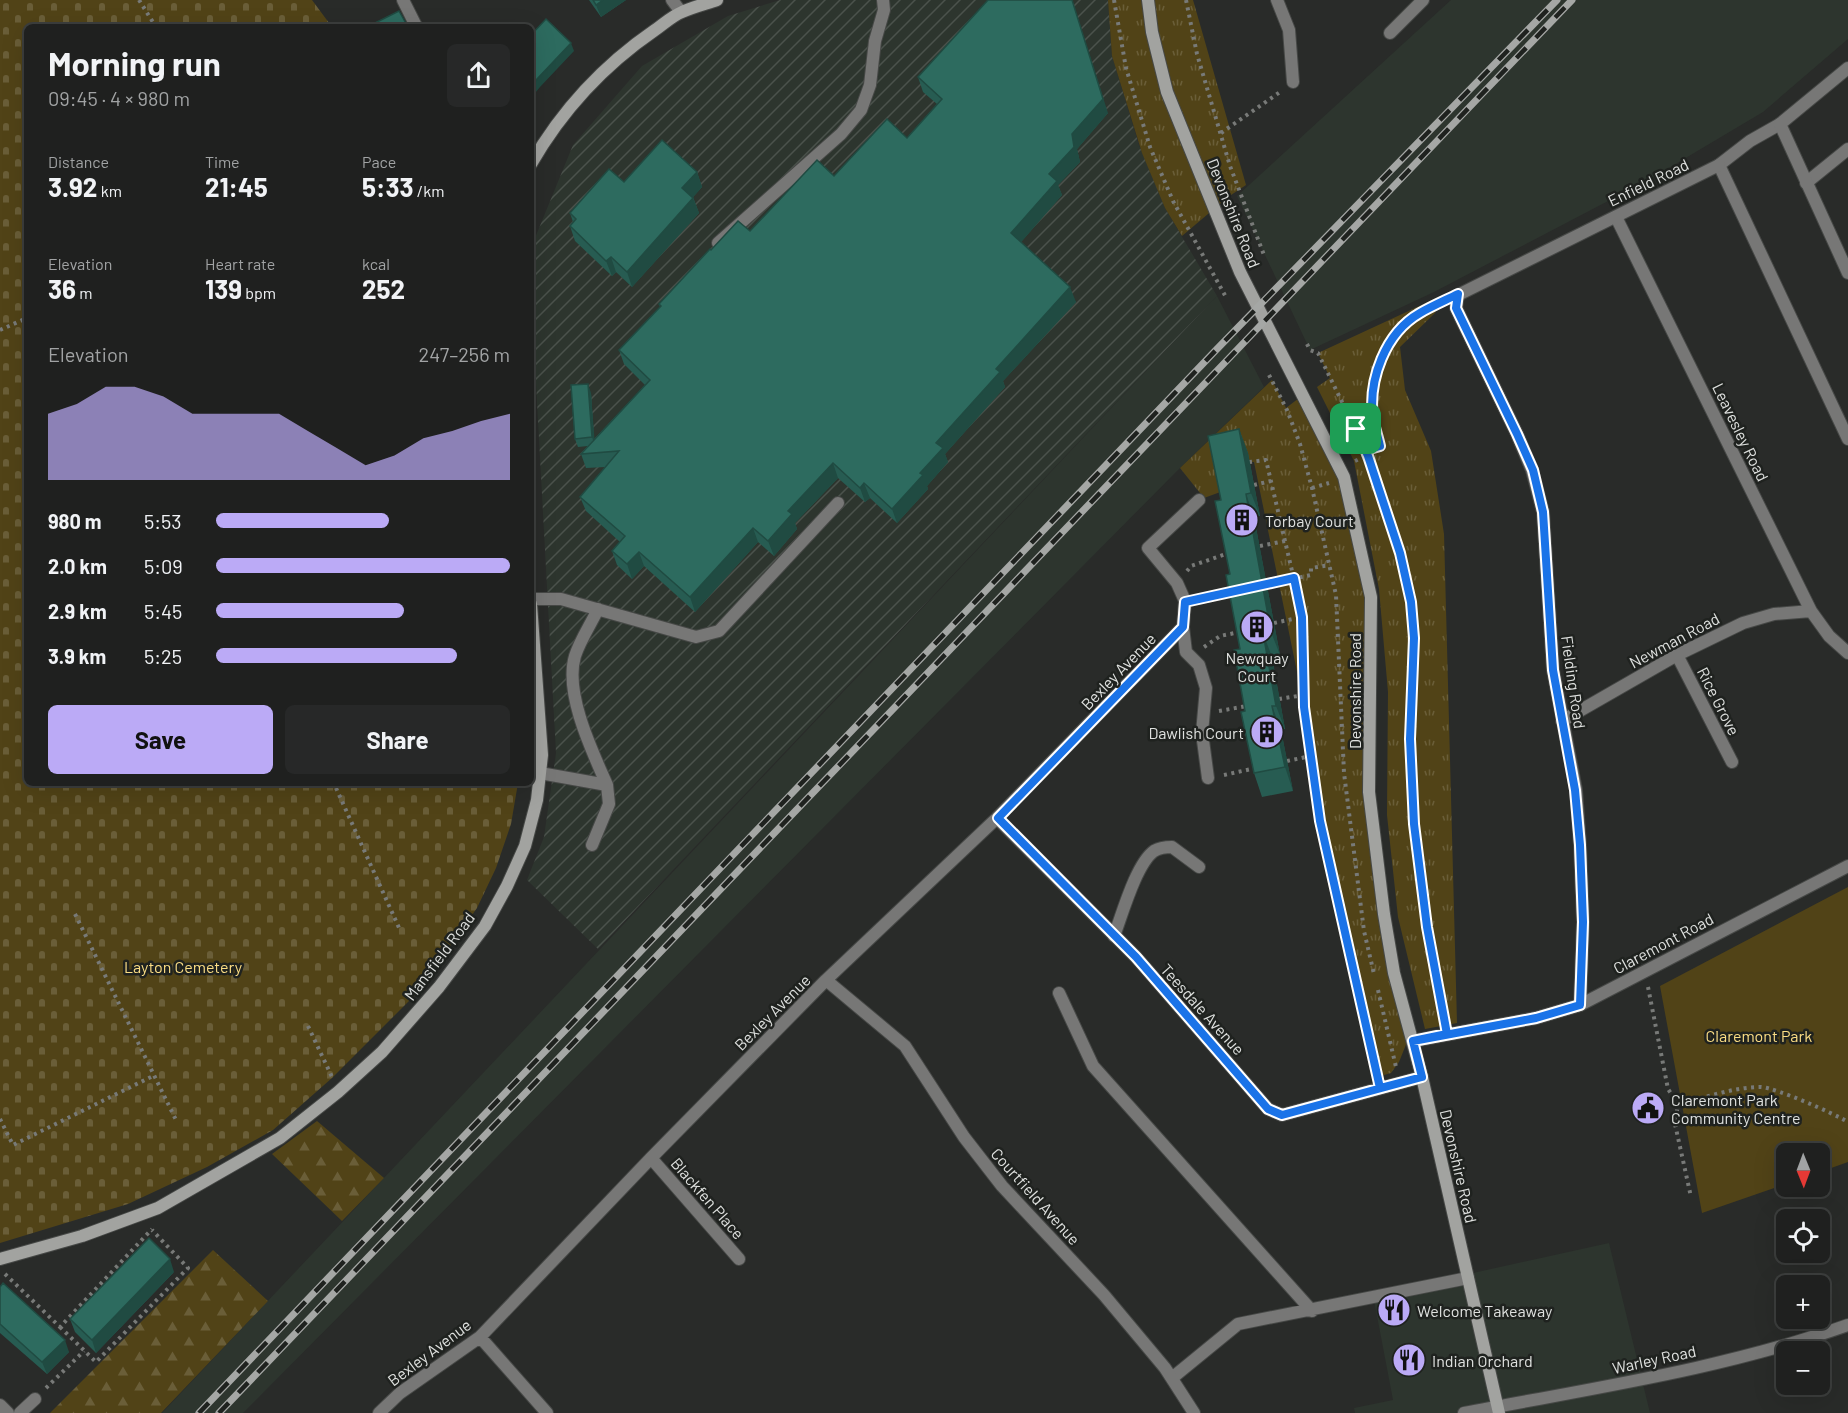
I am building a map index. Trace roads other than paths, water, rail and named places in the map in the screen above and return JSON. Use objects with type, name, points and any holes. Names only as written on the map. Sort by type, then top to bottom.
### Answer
[{"type":"main road","points":[[534,159],[546,138],[572,104],[603,72],[640,41],[681,12],[717,0]]},
{"type":"main road","name":"Devonshire Road","points":[[1148,0],[1152,32],[1167,92],[1236,262],[1344,477],[1371,597],[1369,792],[1384,914],[1394,973],[1422,1077],[1498,1410]]},
{"type":"main road","name":"Mansfield Road","points":[[0,1259],[82,1236],[158,1208],[280,1138],[338,1092],[382,1052],[445,979],[484,926],[507,886],[525,846],[537,800],[542,755],[534,643]]},
{"type":"street","points":[[403,0],[415,24]]},
{"type":"street","points":[[672,0],[681,12]]},
{"type":"street","points":[[718,243],[841,134],[861,110],[870,85],[875,41],[884,10],[883,0]]},
{"type":"street","points":[[1277,0],[1289,30],[1293,82]]},
{"type":"street","points":[[1390,33],[1423,0]]},
{"type":"street","name":"Enfield Road","points":[[1456,308],[1458,294],[1719,165],[1750,141],[1780,124],[1848,68]]},
{"type":"street","points":[[1780,124],[1847,267]]},
{"type":"street","points":[[1806,183],[1848,149]]},
{"type":"street","points":[[1719,165],[1848,439]]},
{"type":"street","name":"Leavesley Road","points":[[1616,217],[1811,611],[1829,636],[1848,653]]},
{"type":"street","name":"Fielding Road","points":[[1456,308],[1533,470],[1543,512],[1553,670],[1575,790],[1580,845],[1583,922],[1580,1005]]},
{"type":"street","points":[[1199,501],[1148,548],[1177,584],[1185,602],[1183,627],[1186,652],[1199,665],[1206,688],[1202,733],[1208,778]]},
{"type":"street","points":[[534,601],[561,599],[696,637],[719,631],[838,503]]},
{"type":"street","points":[[592,844],[609,804],[607,785],[576,705],[574,667],[576,655],[598,609]]},
{"type":"street","name":"Newman Road","points":[[1562,721],[1677,655],[1743,623],[1774,614],[1811,611]]},
{"type":"street","name":"Bexley Avenue","points":[[379,1413],[400,1393],[480,1337],[826,980],[998,818],[1183,627]]},
{"type":"street","name":"Rice Grove","points":[[1677,655],[1732,762]]},
{"type":"street","points":[[540,773],[607,785]]},
{"type":"street","name":"Teesdale Avenue","points":[[998,818],[1143,966],[1268,1109],[1282,1115],[1422,1077]]},
{"type":"street","points":[[1114,936],[1132,885],[1155,851],[1172,847],[1199,867]]},
{"type":"street","name":"Claremont Road","points":[[1413,1041],[1536,1018],[1580,1005],[1848,866]]},
{"type":"street","name":"Courtfield Avenue","points":[[826,980],[905,1046],[959,1129],[1002,1186],[1104,1295],[1172,1378],[1194,1413]]},
{"type":"street","points":[[1059,993],[1093,1066],[1312,1311]]},
{"type":"street","name":"Blackfen Place","points":[[651,1158],[739,1259]]},
{"type":"street","points":[[1172,1378],[1238,1324],[1468,1278]]},
{"type":"street","name":"Warley Road","points":[[1464,1413],[1498,1410],[1678,1372],[1764,1351],[1848,1325]]},
{"type":"street","points":[[480,1337],[547,1413]]},
{"type":"street","points":[[20,1413],[35,1399]]},
{"type":"street","points":[[0,1405],[8,1413]]},
{"type":"railway","points":[[199,1413],[1216,350],[1557,0]]},
{"type":"railway","points":[[219,1413],[1572,0]]},
{"type":"place","name":"Torbay Court","points":[[1242,520]]},
{"type":"place","name":"Newquay Court","points":[[1257,627]]},
{"type":"place","name":"Dawlish Court","points":[[1267,732]]},
{"type":"place","name":"Claremont Park Community Centre","points":[[1648,1108]]},
{"type":"place","name":"Welcome Takeaway","points":[[1394,1310]]},
{"type":"place","name":"Indian Orchard","points":[[1409,1360]]},
{"type":"park label","name":"Layton Cemetery","points":[[183,966]]},
{"type":"park label","name":"Claremont Park","points":[[1759,1035]]}]
